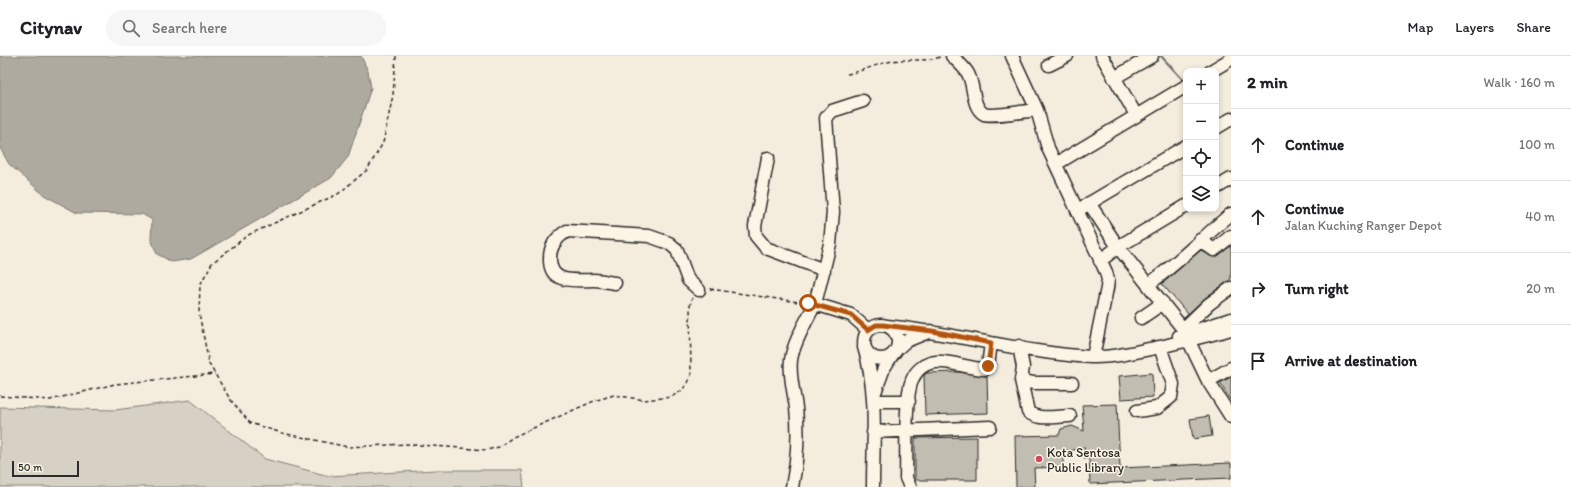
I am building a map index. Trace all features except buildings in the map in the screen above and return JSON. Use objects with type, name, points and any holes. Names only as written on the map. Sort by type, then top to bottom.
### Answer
[{"type":"street","points":[[952,56],[967,71],[971,79],[978,107],[984,114],[992,115],[1037,110]]},
{"type":"street","points":[[1012,56],[1037,110],[1048,148],[1078,210],[1108,280],[1093,357]]},
{"type":"street","points":[[1049,66],[1066,56]]},
{"type":"street","points":[[1102,56],[1136,115]]},
{"type":"street","points":[[1114,78],[1152,56]]},
{"type":"street","points":[[1216,68],[1231,59]]},
{"type":"street","points":[[1056,164],[1183,88]]},
{"type":"street","points":[[792,487],[796,462],[797,410],[791,376],[791,359],[800,334],[815,304],[824,270],[833,212],[826,118],[832,111],[863,101]]},
{"type":"street","points":[[1219,126],[1231,120]]},
{"type":"street","points":[[1078,210],[1183,148]]},
{"type":"street","points":[[768,158],[755,226],[756,236],[766,248],[824,270]]},
{"type":"street","points":[[1219,186],[1231,179]]},
{"type":"street","points":[[1089,203],[1118,247],[1149,284],[1185,334],[1208,381],[1231,416]]},
{"type":"street","points":[[1100,261],[1118,247],[1183,208]]},
{"type":"street","points":[[1149,284],[1175,264],[1200,240],[1231,214]]},
{"type":"street","points":[[616,282],[596,280],[568,281],[554,273],[550,262],[550,251],[559,236],[567,231],[649,236],[669,243],[677,250],[688,280],[699,290]]},
{"type":"street","points":[[1200,240],[1214,250],[1231,236]]},
{"type":"street","points":[[1185,334],[1209,304],[1231,288]]},
{"type":"street","points":[[1142,318],[1163,303]]},
{"type":"street","points":[[815,304],[851,315],[868,330]]},
{"type":"street","points":[[873,487],[873,398],[869,365],[864,347],[864,336],[868,330],[876,325],[932,331],[991,343],[1093,357],[1137,352],[1160,346],[1185,334],[1231,319]]},
{"type":"street","points":[[873,398],[884,368],[894,352],[898,338],[895,332],[887,326]]},
{"type":"street","points":[[1185,334],[1231,329]]},
{"type":"street","points":[[864,347],[870,356],[878,359],[885,359],[906,341],[932,331]]},
{"type":"street","points":[[910,487],[906,478],[909,401],[912,380],[921,368],[936,362],[984,369],[988,366],[991,343]]},
{"type":"street","points":[[1019,346],[1023,367],[1021,380],[1028,412],[1039,417],[1070,416]]},
{"type":"street","points":[[1137,411],[1157,408],[1171,397],[1173,384],[1160,346]]},
{"type":"street","points":[[1208,381],[1231,368]]},
{"type":"street","points":[[1021,380],[1033,383],[1072,383]]},
{"type":"street","points":[[873,398],[909,401]]},
{"type":"street","points":[[873,432],[908,429],[990,427]]},
{"type":"path","points":[[396,56],[393,95],[383,143],[366,170],[338,194],[248,235],[212,263],[200,285],[199,313],[210,364],[230,399],[250,422],[282,433],[348,448],[406,444],[487,450],[499,447],[513,437],[594,401],[614,395],[645,400],[671,397],[681,391],[688,383],[691,375],[690,306],[693,295],[699,290],[707,288],[815,304]]},
{"type":"path","points":[[847,74],[867,70],[893,61],[935,59],[942,56]]},
{"type":"path","points":[[0,396],[50,400],[115,384],[215,374]]},
{"type":"shaded area","points":[[0,56],[361,56],[368,71],[371,88],[348,157],[331,178],[191,259],[172,262],[157,254],[151,239],[152,220],[142,214],[77,213],[44,195],[9,164],[0,148]]},
{"type":"shaded area","points":[[190,400],[265,459],[329,476],[436,470],[522,470],[524,487],[0,487],[0,407],[115,410]]},
{"type":"waterway","points":[[1161,56],[1183,80]]},
{"type":"place","name":"Kota Sentosa Public Library","points":[[1039,459]]},
{"type":"route","points":[[808,303],[851,315],[868,330],[876,325],[883,325],[932,331],[991,343],[988,366]]}]
